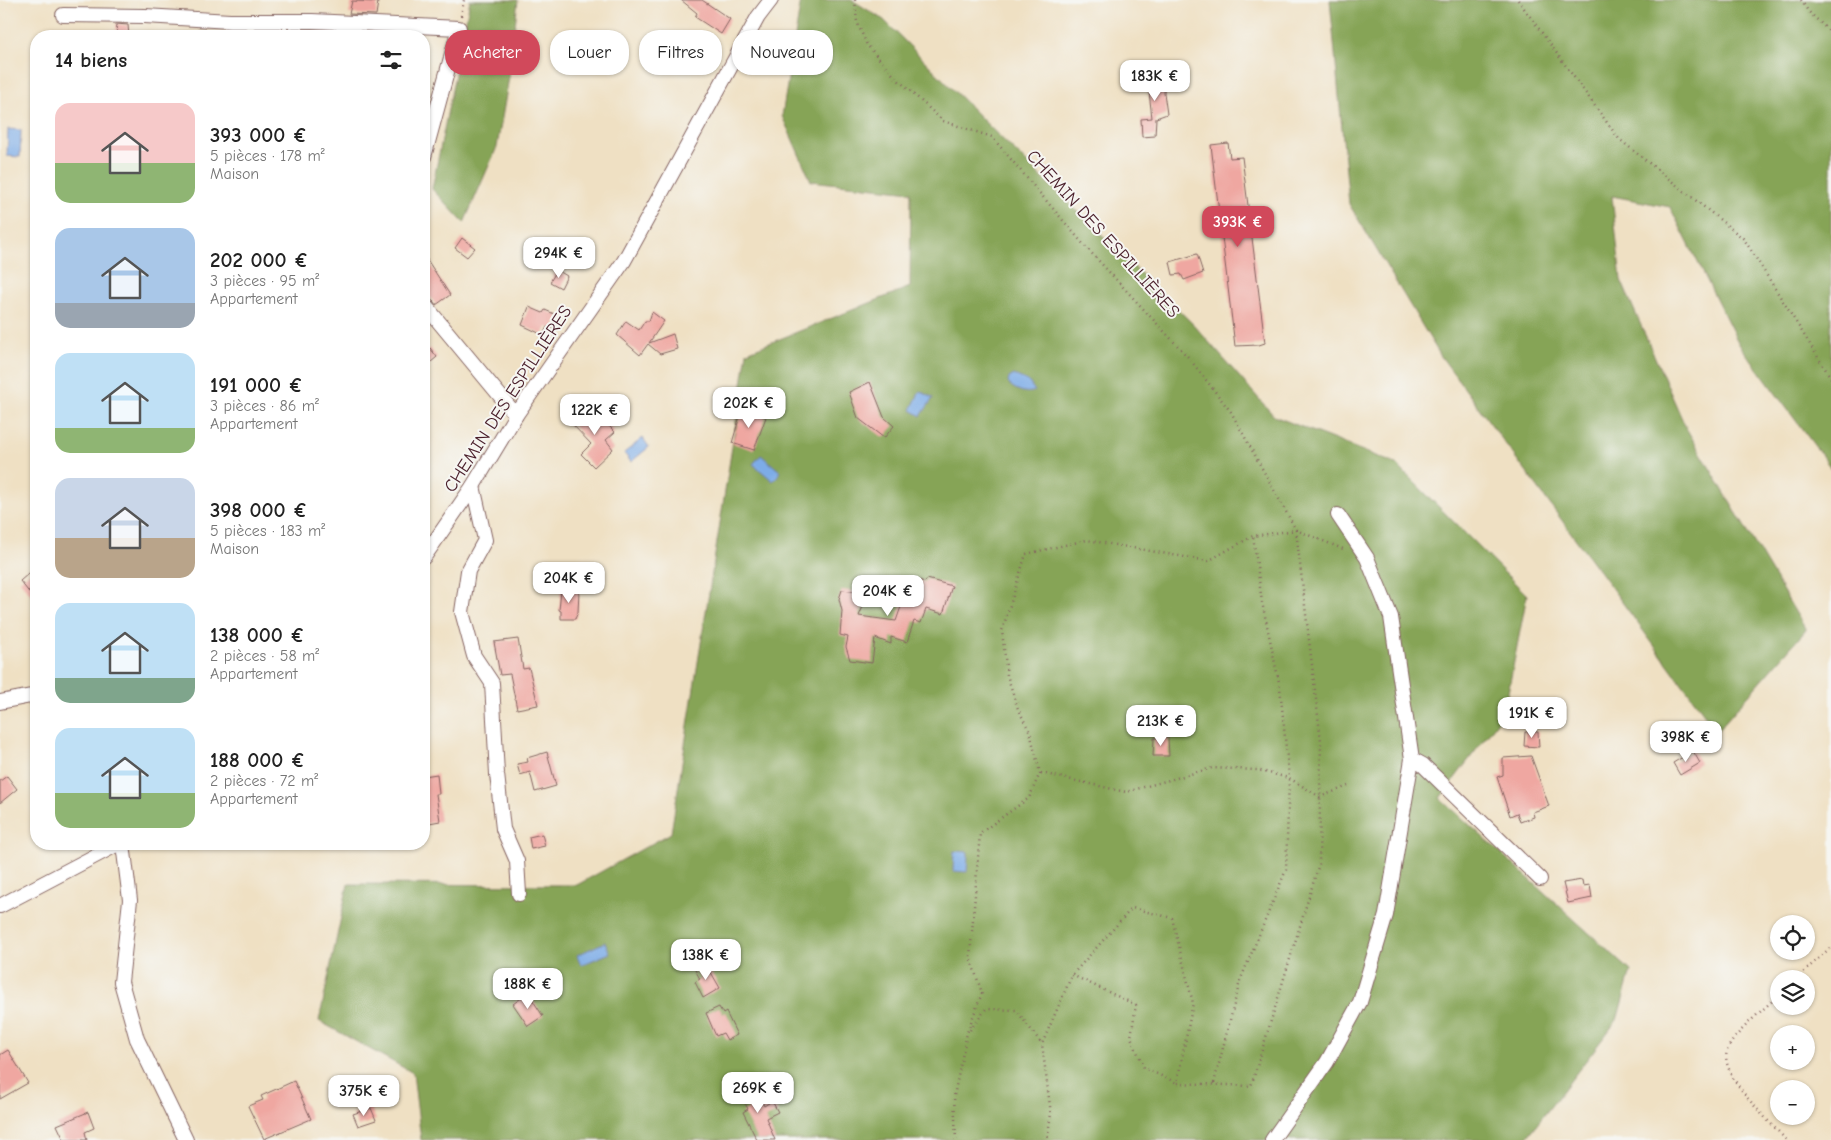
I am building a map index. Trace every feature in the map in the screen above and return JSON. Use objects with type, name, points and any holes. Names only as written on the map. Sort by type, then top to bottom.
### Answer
[{"type":"street","name":"CHEMIN DES ESPILLIÈRES","points":[[430,548],[473,486],[516,415],[624,261],[758,16],[771,0]]},
{"type":"street","points":[[63,15],[145,16],[230,21],[312,21],[459,28],[430,135]]},
{"type":"street","points":[[430,311],[516,415]]},
{"type":"street","points":[[473,486],[485,540],[468,571],[462,612],[474,656],[492,683],[497,774],[503,829],[517,861],[520,894]]},
{"type":"street","points":[[1272,1140],[1327,1062],[1360,1002],[1386,915],[1412,759],[1390,618],[1367,558],[1338,515]]},
{"type":"street","points":[[0,702],[30,696]]},
{"type":"street","points":[[1412,759],[1424,765],[1540,879]]},
{"type":"street","points":[[0,906],[96,850]]},
{"type":"street","points":[[124,850],[130,900],[121,982],[137,1039],[186,1140]]},
{"type":"path","name":"CHEMIN DES ESPILLIÈRES","points":[[855,0],[857,22],[867,45],[896,78],[942,121],[992,137],[1084,245],[1188,357],[1230,412],[1296,530]]},
{"type":"path","points":[[1518,0],[1618,139],[1744,239],[1831,378]]},
{"type":"path","points":[[1801,0],[1808,11],[1831,33]]},
{"type":"path","points":[[1072,975],[1136,1005],[1131,1037],[1144,1068],[1177,1083],[1251,1086],[1319,864],[1321,741],[1296,530]]},
{"type":"path","points":[[956,1140],[954,1096],[967,1033],[982,994],[970,957],[980,833],[1030,798],[1040,773],[1030,732],[1018,709],[1007,675],[1002,631],[1026,554],[1087,540],[1208,561],[1253,536],[1296,530],[1367,558]]},
{"type":"path","points":[[1214,1083],[1240,981],[1286,870],[1289,778],[1280,687],[1262,602],[1253,536]]},
{"type":"path","points":[[1040,773],[1126,792],[1212,768],[1257,770],[1289,778],[1320,797]]},
{"type":"path","points":[[1320,797],[1348,786]]},
{"type":"path","points":[[1048,1140],[1050,1114],[1042,1044],[1072,975],[1132,908],[1172,918],[1193,1003],[1177,1083]]},
{"type":"path","points":[[1806,970],[1831,947]]},
{"type":"path","points":[[1770,1003],[1751,1021],[1727,1050],[1725,1064],[1734,1081],[1786,1140]]},
{"type":"path","points":[[967,1033],[986,1009],[1016,1010],[1042,1044]]},
{"type":"green space","points":[[470,0],[518,0],[514,30],[464,30]]},
{"type":"green space","points":[[801,0],[852,0],[884,20],[993,130],[1193,324],[1274,416],[1396,464],[1527,595],[1504,713],[1440,798],[1631,971],[1617,1020],[1525,1140],[421,1140],[413,1073],[319,1021],[348,884],[577,885],[671,833],[747,352],[910,287],[911,192],[811,181],[782,116],[789,75],[833,75],[833,30],[796,30]]},
{"type":"green space","points":[[1330,0],[1831,0],[1831,468],[1739,344],[1670,207],[1612,196],[1621,280],[1686,428],[1806,630],[1717,731],[1440,355],[1349,204]]},
{"type":"green space","points":[[455,75],[509,75],[497,147],[464,223],[432,189]]},
{"type":"water","points":[[8,129],[21,130],[20,157],[7,156]]},
{"type":"water","points":[[1014,375],[1028,381],[1035,391],[1024,392],[1011,386],[1008,383],[1009,378]]},
{"type":"water","points":[[920,391],[933,398],[921,416],[911,410]]},
{"type":"water","points":[[643,438],[649,447],[631,462],[624,453]]},
{"type":"water","points":[[761,455],[781,472],[773,481],[753,464]]},
{"type":"water","points":[[954,851],[968,852],[967,872],[953,871]]},
{"type":"water","points":[[605,942],[610,953],[581,965],[577,955]]},
{"type":"building","points":[[681,0],[702,0],[730,19],[722,32],[722,30],[715,30],[695,17],[697,13]]},
{"type":"building","points":[[352,1],[378,2],[376,15],[349,14]]},
{"type":"building","points":[[116,24],[128,25],[128,30],[116,30]]},
{"type":"building","points":[[1151,68],[1165,68],[1164,93],[1167,114],[1156,118],[1155,136],[1142,137],[1141,119],[1152,118],[1149,92]]},
{"type":"building","points":[[1228,143],[1230,158],[1242,157],[1265,343],[1259,345],[1235,346],[1211,145]]},
{"type":"building","points":[[462,238],[475,248],[467,257],[455,248]]},
{"type":"building","points":[[1197,254],[1203,273],[1184,280],[1181,274],[1173,275],[1170,262]]},
{"type":"building","points":[[430,264],[450,295],[436,305],[430,296]]},
{"type":"building","points":[[557,270],[567,276],[561,288],[550,282]]},
{"type":"building","points":[[529,307],[543,313],[545,310],[559,316],[553,329],[547,327],[543,335],[522,325]]},
{"type":"building","points":[[652,312],[664,321],[649,343],[673,334],[677,349],[660,354],[648,344],[640,355],[617,335],[626,321],[639,330],[645,321],[649,321]]},
{"type":"building","points":[[430,348],[437,357],[430,363]]},
{"type":"building","points":[[870,382],[884,417],[894,426],[884,438],[858,418],[849,392]]},
{"type":"building","points":[[742,409],[766,417],[754,450],[732,443]]},
{"type":"building","points":[[602,411],[611,419],[607,424],[615,432],[606,440],[613,449],[594,467],[581,454],[591,444],[573,425],[586,412],[594,419]]},
{"type":"building","points":[[30,572],[30,594],[20,581]]},
{"type":"building","points":[[911,578],[925,582],[927,579],[952,586],[943,614],[926,609],[921,623],[914,621],[907,642],[891,637],[891,644],[875,638],[872,663],[850,660],[846,647],[848,637],[840,635],[842,611],[839,599],[842,590],[859,592],[867,597],[859,616],[896,621]]},
{"type":"building","points":[[561,590],[579,591],[578,612],[575,619],[561,619],[561,611],[559,610]]},
{"type":"building","points":[[518,639],[523,669],[529,668],[538,705],[517,709],[510,674],[500,675],[494,642]]},
{"type":"building","points":[[1525,732],[1538,732],[1539,747],[1524,746]]},
{"type":"building","points":[[1168,737],[1169,756],[1153,756],[1154,738]]},
{"type":"building","points":[[1693,751],[1700,763],[1680,775],[1673,763]]},
{"type":"building","points":[[547,752],[556,786],[535,792],[530,772],[520,775],[517,764],[528,762],[527,758]]},
{"type":"building","points":[[1531,756],[1549,806],[1533,812],[1534,817],[1520,822],[1517,813],[1510,816],[1497,777],[1503,775],[1503,758]]},
{"type":"building","points":[[437,774],[439,794],[436,794],[440,821],[430,823],[430,775]]},
{"type":"building","points":[[7,776],[17,789],[0,803],[0,781]]},
{"type":"building","points":[[542,834],[545,846],[531,849],[529,837]]},
{"type":"building","points":[[1582,880],[1583,886],[1590,885],[1592,898],[1568,903],[1563,883]]},
{"type":"building","points":[[705,962],[720,988],[703,998],[695,982],[700,979],[694,968]]},
{"type":"building","points":[[528,993],[543,1016],[528,1026],[513,1004]]},
{"type":"building","points":[[719,1007],[723,1014],[726,1012],[737,1035],[727,1040],[723,1033],[716,1036],[706,1013]]},
{"type":"building","points":[[8,1050],[28,1083],[0,1099],[0,1055]]},
{"type":"building","points":[[294,1081],[311,1119],[264,1139],[248,1106],[263,1100],[261,1096]]},
{"type":"building","points":[[753,1084],[764,1106],[772,1101],[778,1112],[766,1118],[775,1140],[757,1140],[743,1112],[748,1109],[739,1091]]},
{"type":"building","points":[[371,1108],[376,1120],[358,1126],[353,1114]]},
{"type":"building","points":[[88,1112],[94,1128],[85,1132],[87,1140],[64,1140],[57,1125]]}]
